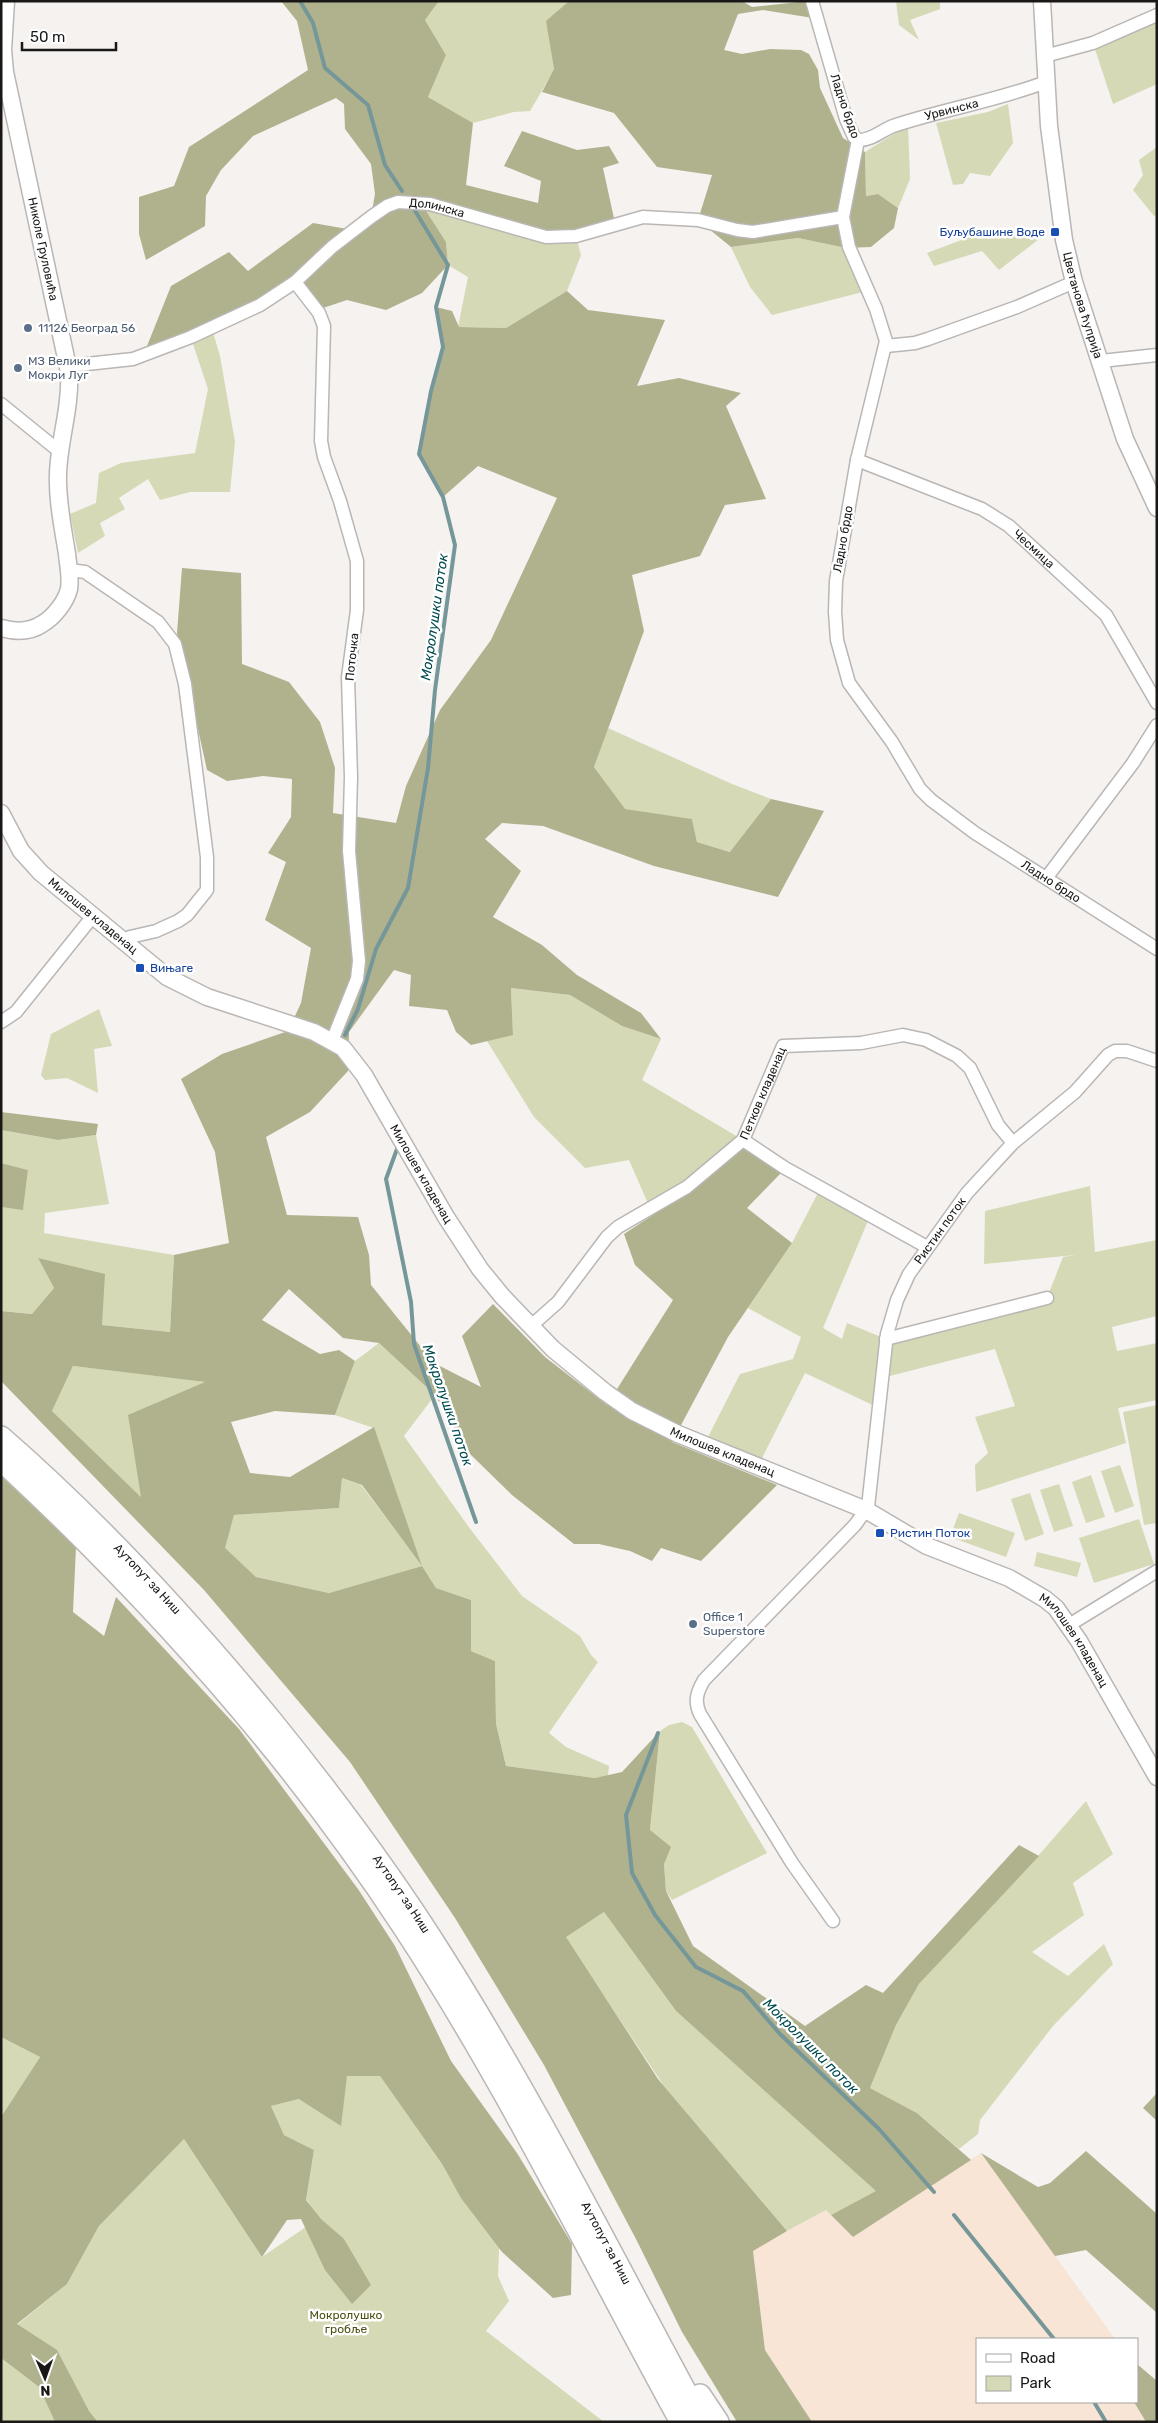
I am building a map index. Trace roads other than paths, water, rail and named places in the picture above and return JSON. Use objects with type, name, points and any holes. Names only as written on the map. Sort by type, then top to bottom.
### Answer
[{"type":"highway","name":"Аутопут за Ниш","points":[[1,1437],[80,1509],[210,1645],[326,1788],[439,1950],[476,2011],[555,2149],[702,2422]]},
{"type":"highway","name":"Аутопут за Ниш","points":[[1,1460],[124,1578],[162,1619],[267,1740],[368,1877],[433,1974],[488,2065],[681,2422]]},
{"type":"highway","points":[[670,2364],[704,2400],[718,2422]]},
{"type":"street","name":"Николе Груловића","points":[[1,628],[27,630],[36,628],[49,619],[68,591],[69,570],[59,500],[59,451],[70,401],[68,366],[5,72],[3,50],[6,1]]},
{"type":"street","name":"Ладно брдо","points":[[812,1],[846,119],[854,137],[858,140],[843,217],[849,247],[876,309],[886,346],[857,460],[835,590],[837,640],[849,683],[892,742],[920,789],[976,832],[1157,949]]},
{"type":"street","name":"Цветанова ћуприја","points":[[1042,1],[1046,82],[1060,222],[1074,282],[1101,360],[1125,439],[1157,508]]},
{"type":"street","points":[[1045,56],[1093,43],[1157,15]]},
{"type":"street","name":"Урвинска","points":[[858,140],[871,138],[902,123],[988,102],[1046,82]]},
{"type":"street","name":"Долинска","points":[[68,366],[117,362],[148,354],[260,305],[295,282],[353,230],[387,206],[398,202],[430,204],[538,235],[561,238],[576,236],[643,217],[698,220],[753,232],[843,217]]},
{"type":"street","name":"Поточка","points":[[295,282],[319,313],[324,326],[321,423],[324,457],[340,501],[357,561],[357,610],[348,677],[351,777],[349,851],[359,961],[356,979],[332,1041]]},
{"type":"street","points":[[886,346],[915,343],[928,339],[1018,307],[1074,282]]},
{"type":"street","points":[[1101,360],[1157,355]]},
{"type":"street","points":[[1,404],[59,451]]},
{"type":"street","name":"Чесмица","points":[[857,460],[982,508],[1010,526],[1106,615],[1157,703]]},
{"type":"street","points":[[69,570],[85,572],[158,622],[175,644],[185,684],[207,857],[207,890],[187,915],[178,921],[156,931],[130,937],[123,942]]},
{"type":"street","points":[[1047,877],[1133,763],[1157,725]]},
{"type":"street","name":"Милошев кладенац","points":[[1,813],[28,860],[41,873],[167,977],[193,991],[299,1027],[332,1041],[343,1048],[360,1067],[446,1217],[480,1268],[531,1326],[574,1368],[632,1411],[678,1434],[866,1510],[927,1546],[1023,1585],[1050,1604],[1069,1625],[1157,1777]]},
{"type":"street","points":[[1,1022],[16,1012],[93,916]]},
{"type":"street","name":"Петков кладенац","points":[[531,1326],[558,1302],[606,1237],[618,1227],[688,1188],[742,1140],[781,1047],[861,1043],[903,1035],[926,1040],[963,1060],[976,1076],[998,1125],[1013,1143]]},
{"type":"street","name":"Ристин поток","points":[[866,1510],[871,1496],[886,1339],[897,1300],[927,1247],[967,1193],[1013,1143],[1075,1092],[1111,1053],[1127,1051],[1157,1061]]},
{"type":"street","points":[[742,1140],[777,1164],[927,1247]]},
{"type":"street","points":[[886,1339],[1047,1298]]},
{"type":"street","points":[[833,1921],[792,1864],[700,1714],[696,1702],[697,1694],[704,1680],[855,1525],[866,1510]]},
{"type":"street","points":[[1069,1625],[1157,1571]]},
{"type":"waterway","points":[[300,1],[313,23],[325,68],[368,105],[385,165],[402,191]]},
{"type":"waterway","name":"Мокролушки поток","points":[[345,1035],[358,1009],[376,949],[408,888],[428,768],[435,690],[455,545],[443,497],[419,454],[431,391],[443,347],[436,307],[448,265],[414,209]]},
{"type":"waterway","name":"Мокролушки поток","points":[[397,1149],[386,1179],[411,1302],[414,1344],[476,1522]]},
{"type":"waterway","name":"Мокролушки поток","points":[[658,1733],[626,1815],[632,1873],[655,1915],[696,1967],[743,1991],[780,2034],[879,2129],[934,2192]]},
{"type":"waterway","name":"Мокролушки поток","points":[[954,2215],[1053,2338]]},
{"type":"waterway","name":"Мокролушки поток","points":[[1095,2403],[1106,2422]]},
{"type":"place","name":"Буљубашине Воде","points":[[1055,232]]},
{"type":"place","name":"11126 Београд 56","points":[[28,328]]},
{"type":"place","name":"МЗ Велики Мокри Луг","points":[[18,368]]},
{"type":"place","name":"Вињаге","points":[[140,968]]},
{"type":"place","name":"Ристин Поток","points":[[880,1533]]},
{"type":"place","name":"Office 1 Superstore","points":[[693,1624]]},
{"type":"park label","name":"Мокролушко гробље","points":[[346,2322]]}]
